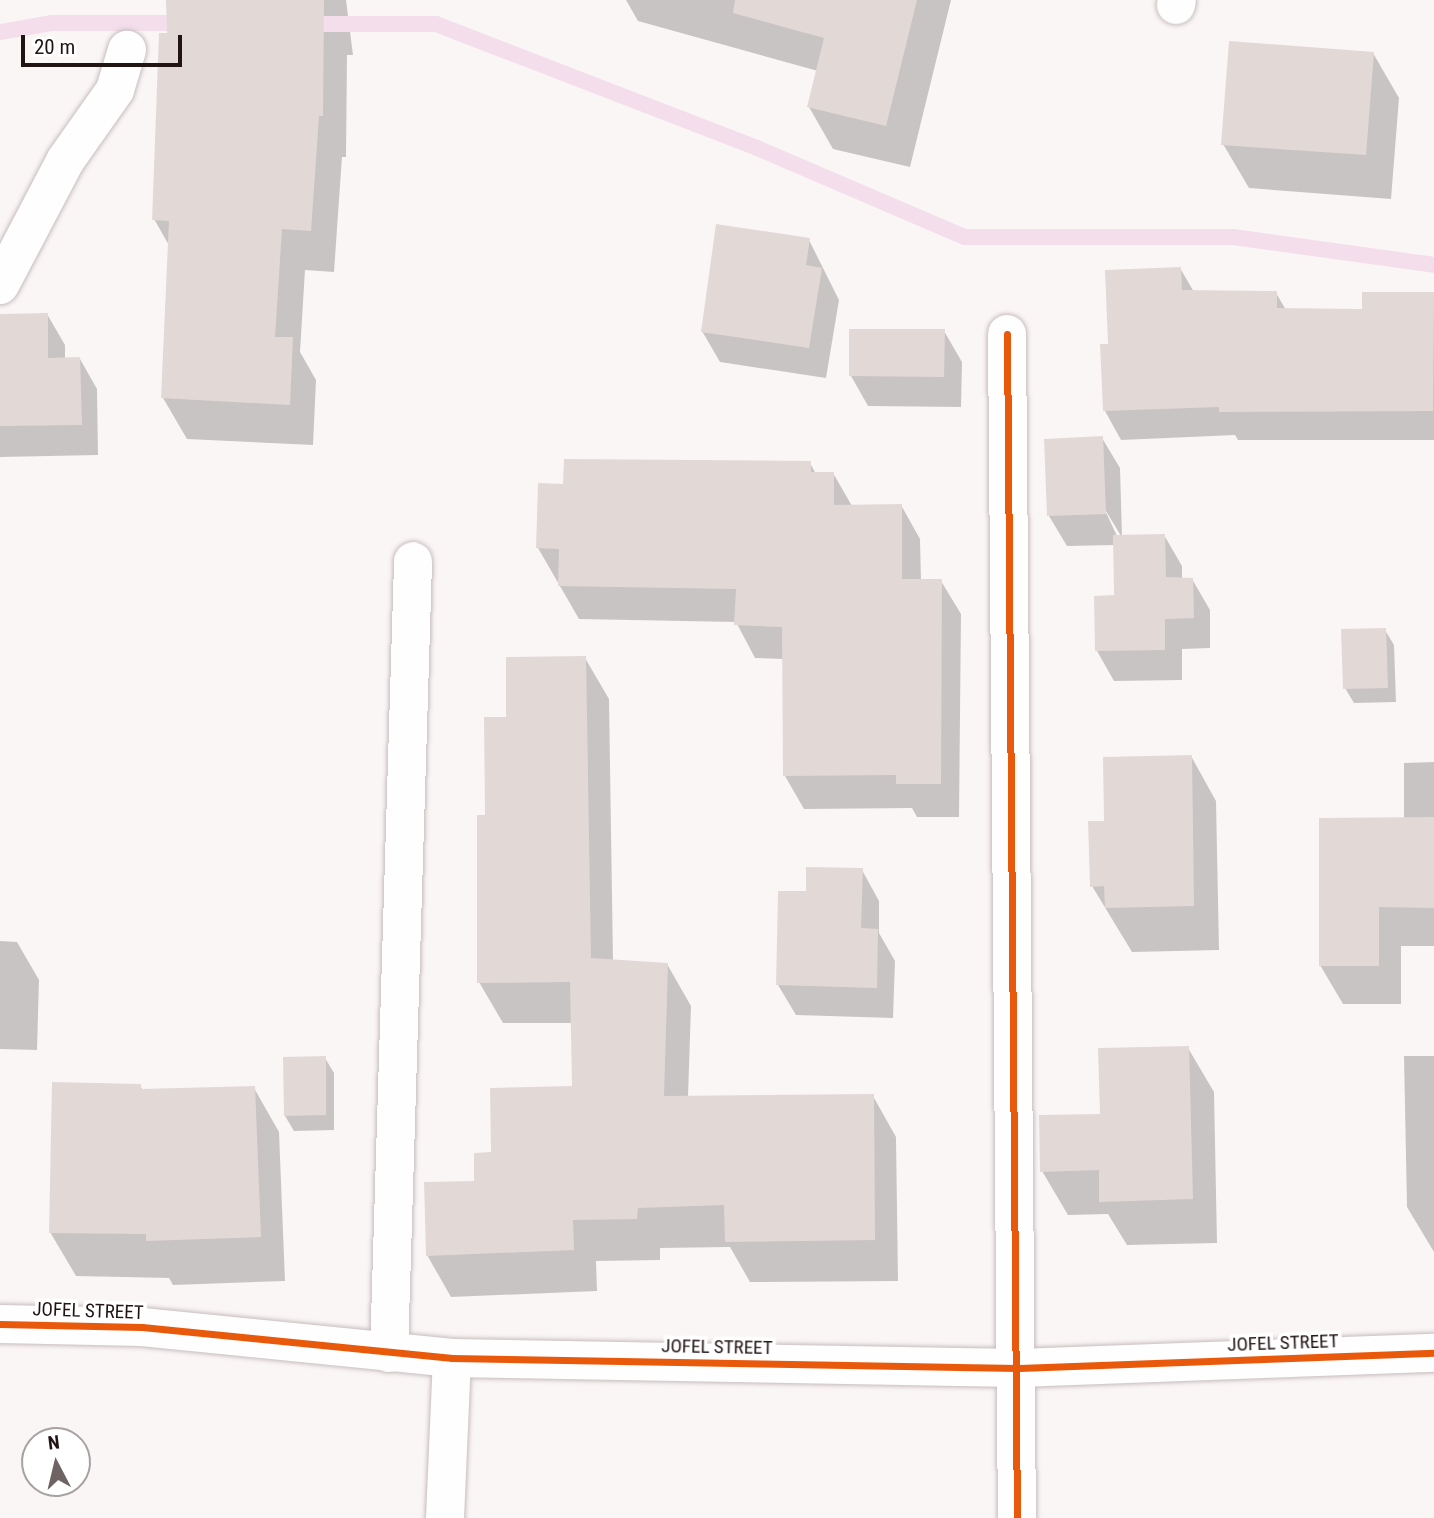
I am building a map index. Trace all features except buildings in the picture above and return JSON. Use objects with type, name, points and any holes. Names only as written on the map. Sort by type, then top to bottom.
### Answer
[{"type":"street","points":[[0,285],[65,162],[115,90],[127,50]]},
{"type":"street","points":[[1007,334],[1019,1368],[1017,1518]]},
{"type":"street","points":[[388,1353],[413,561]]},
{"type":"street","name":"JOFEL STREET","points":[[0,1324],[142,1327],[452,1358],[1019,1368],[1434,1353]]},
{"type":"street","points":[[445,1518],[452,1358]]},
{"type":"waterway","points":[[0,32],[52,23],[186,23]]},
{"type":"waterway","points":[[303,24],[436,24],[757,148],[965,237],[1233,237],[1434,265]]},
{"type":"cycle path","points":[[1007,334],[1017,1518]]},
{"type":"cycle path","points":[[0,1324],[142,1327],[452,1358],[1019,1368],[1434,1353]]}]
